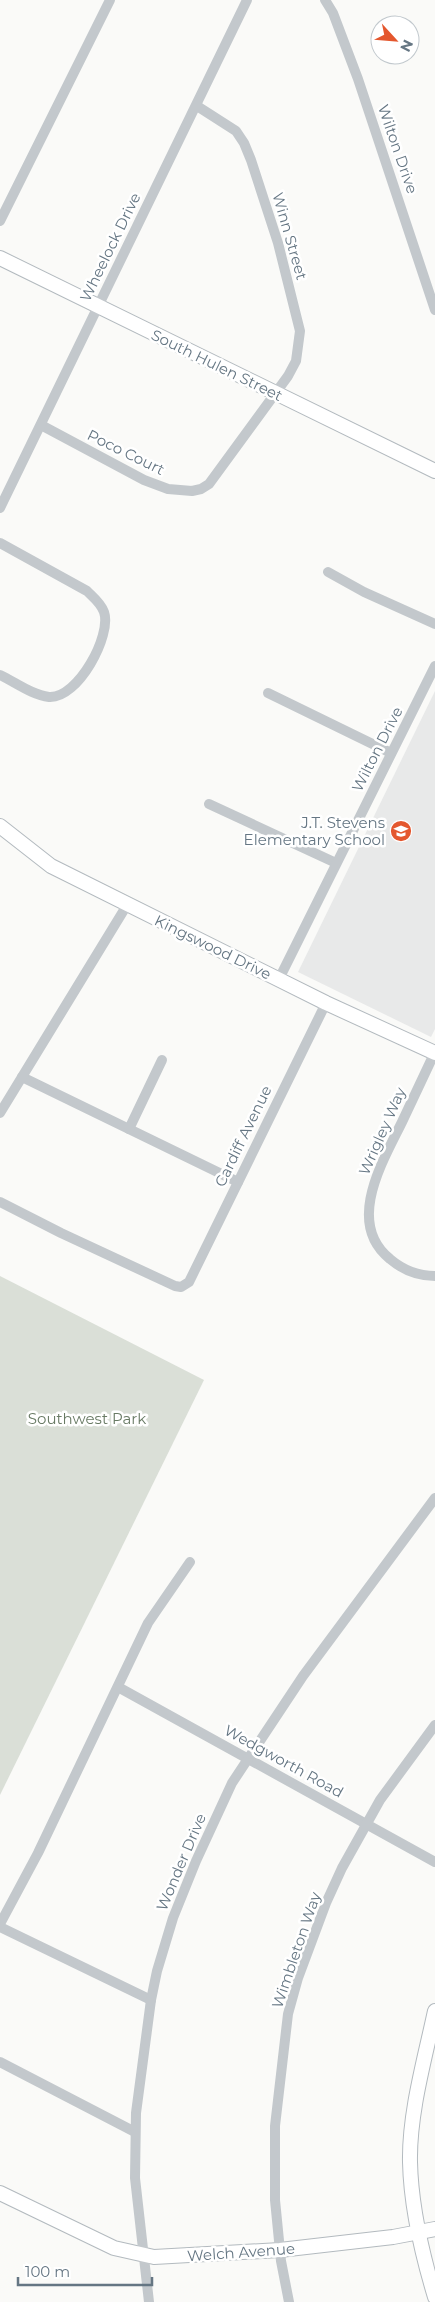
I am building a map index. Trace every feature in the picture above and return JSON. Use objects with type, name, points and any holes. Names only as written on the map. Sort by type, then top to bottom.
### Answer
[{"type":"street","points":[[0,221],[110,0]]},
{"type":"street","name":"Wheelock Drive","points":[[0,508],[247,0]]},
{"type":"street","name":"Wilton Drive","points":[[326,0],[358,79],[435,310]]},
{"type":"street","name":"Winn Street","points":[[197,106],[225,122],[236,131],[244,143],[278,243],[300,331],[296,361],[276,394]]},
{"type":"street","name":"South Hulen Street","points":[[0,258],[435,471]]},
{"type":"street","name":"Poco Court","points":[[41,425],[144,480],[168,489],[192,491],[201,489],[209,484],[276,394]]},
{"type":"street","points":[[0,543],[71,582],[96,599],[104,612],[101,641],[80,681],[72,689],[59,696],[49,697],[39,695],[0,675]]},
{"type":"street","points":[[328,572],[364,592],[435,624]]},
{"type":"street","name":"Wilton Drive","points":[[278,979],[435,666]]},
{"type":"street","points":[[268,693],[392,753]]},
{"type":"street","points":[[209,804],[336,863]]},
{"type":"street","name":"Kingswood Drive","points":[[0,826],[51,866],[326,1003],[435,1053]]},
{"type":"street","points":[[0,1113],[127,905]]},
{"type":"street","name":"Cardiff Avenue","points":[[0,1202],[175,1286],[181,1287],[189,1282],[326,1003]]},
{"type":"street","name":"Wrigley Way","points":[[435,1053],[377,1174],[371,1196],[370,1229],[375,1241],[384,1254],[402,1269],[414,1274],[435,1276]]},
{"type":"street","points":[[129,1129],[162,1060]]},
{"type":"street","points":[[22,1077],[238,1182]]},
{"type":"street","name":"Wonder Drive","points":[[149,2302],[142,2255],[135,2178],[136,2113],[151,2000],[157,1971],[173,1918],[196,1861],[232,1783],[304,1676],[435,1498]]},
{"type":"street","points":[[151,2000],[0,1926],[38,1853],[148,1623],[190,1562]]},
{"type":"street","name":"Wedgworth Road","points":[[118,1687],[435,1862]]},
{"type":"street","name":"Wimbleton Way","points":[[289,2302],[280,2250],[275,2200],[275,2126],[288,2014],[298,1978],[326,1903],[342,1868],[380,1800],[435,1725]]},
{"type":"street","points":[[435,2010],[413,2122],[410,2161],[418,2232],[435,2297]]},
{"type":"street","points":[[0,2062],[135,2132]]},
{"type":"street","name":"Welch Avenue","points":[[0,2193],[114,2248],[142,2255],[174,2257],[280,2250],[435,2229]]},
{"type":"shaded area","name":"J.T. Stevens Elementary School","points":[[435,691],[435,1029],[431,1037],[298,972]]},
{"type":"green space","name":"Southwest Park","points":[[0,1276],[204,1380],[0,1795]]},
{"type":"place","name":"J.T. Stevens Elementary School","points":[[401,831]]}]
